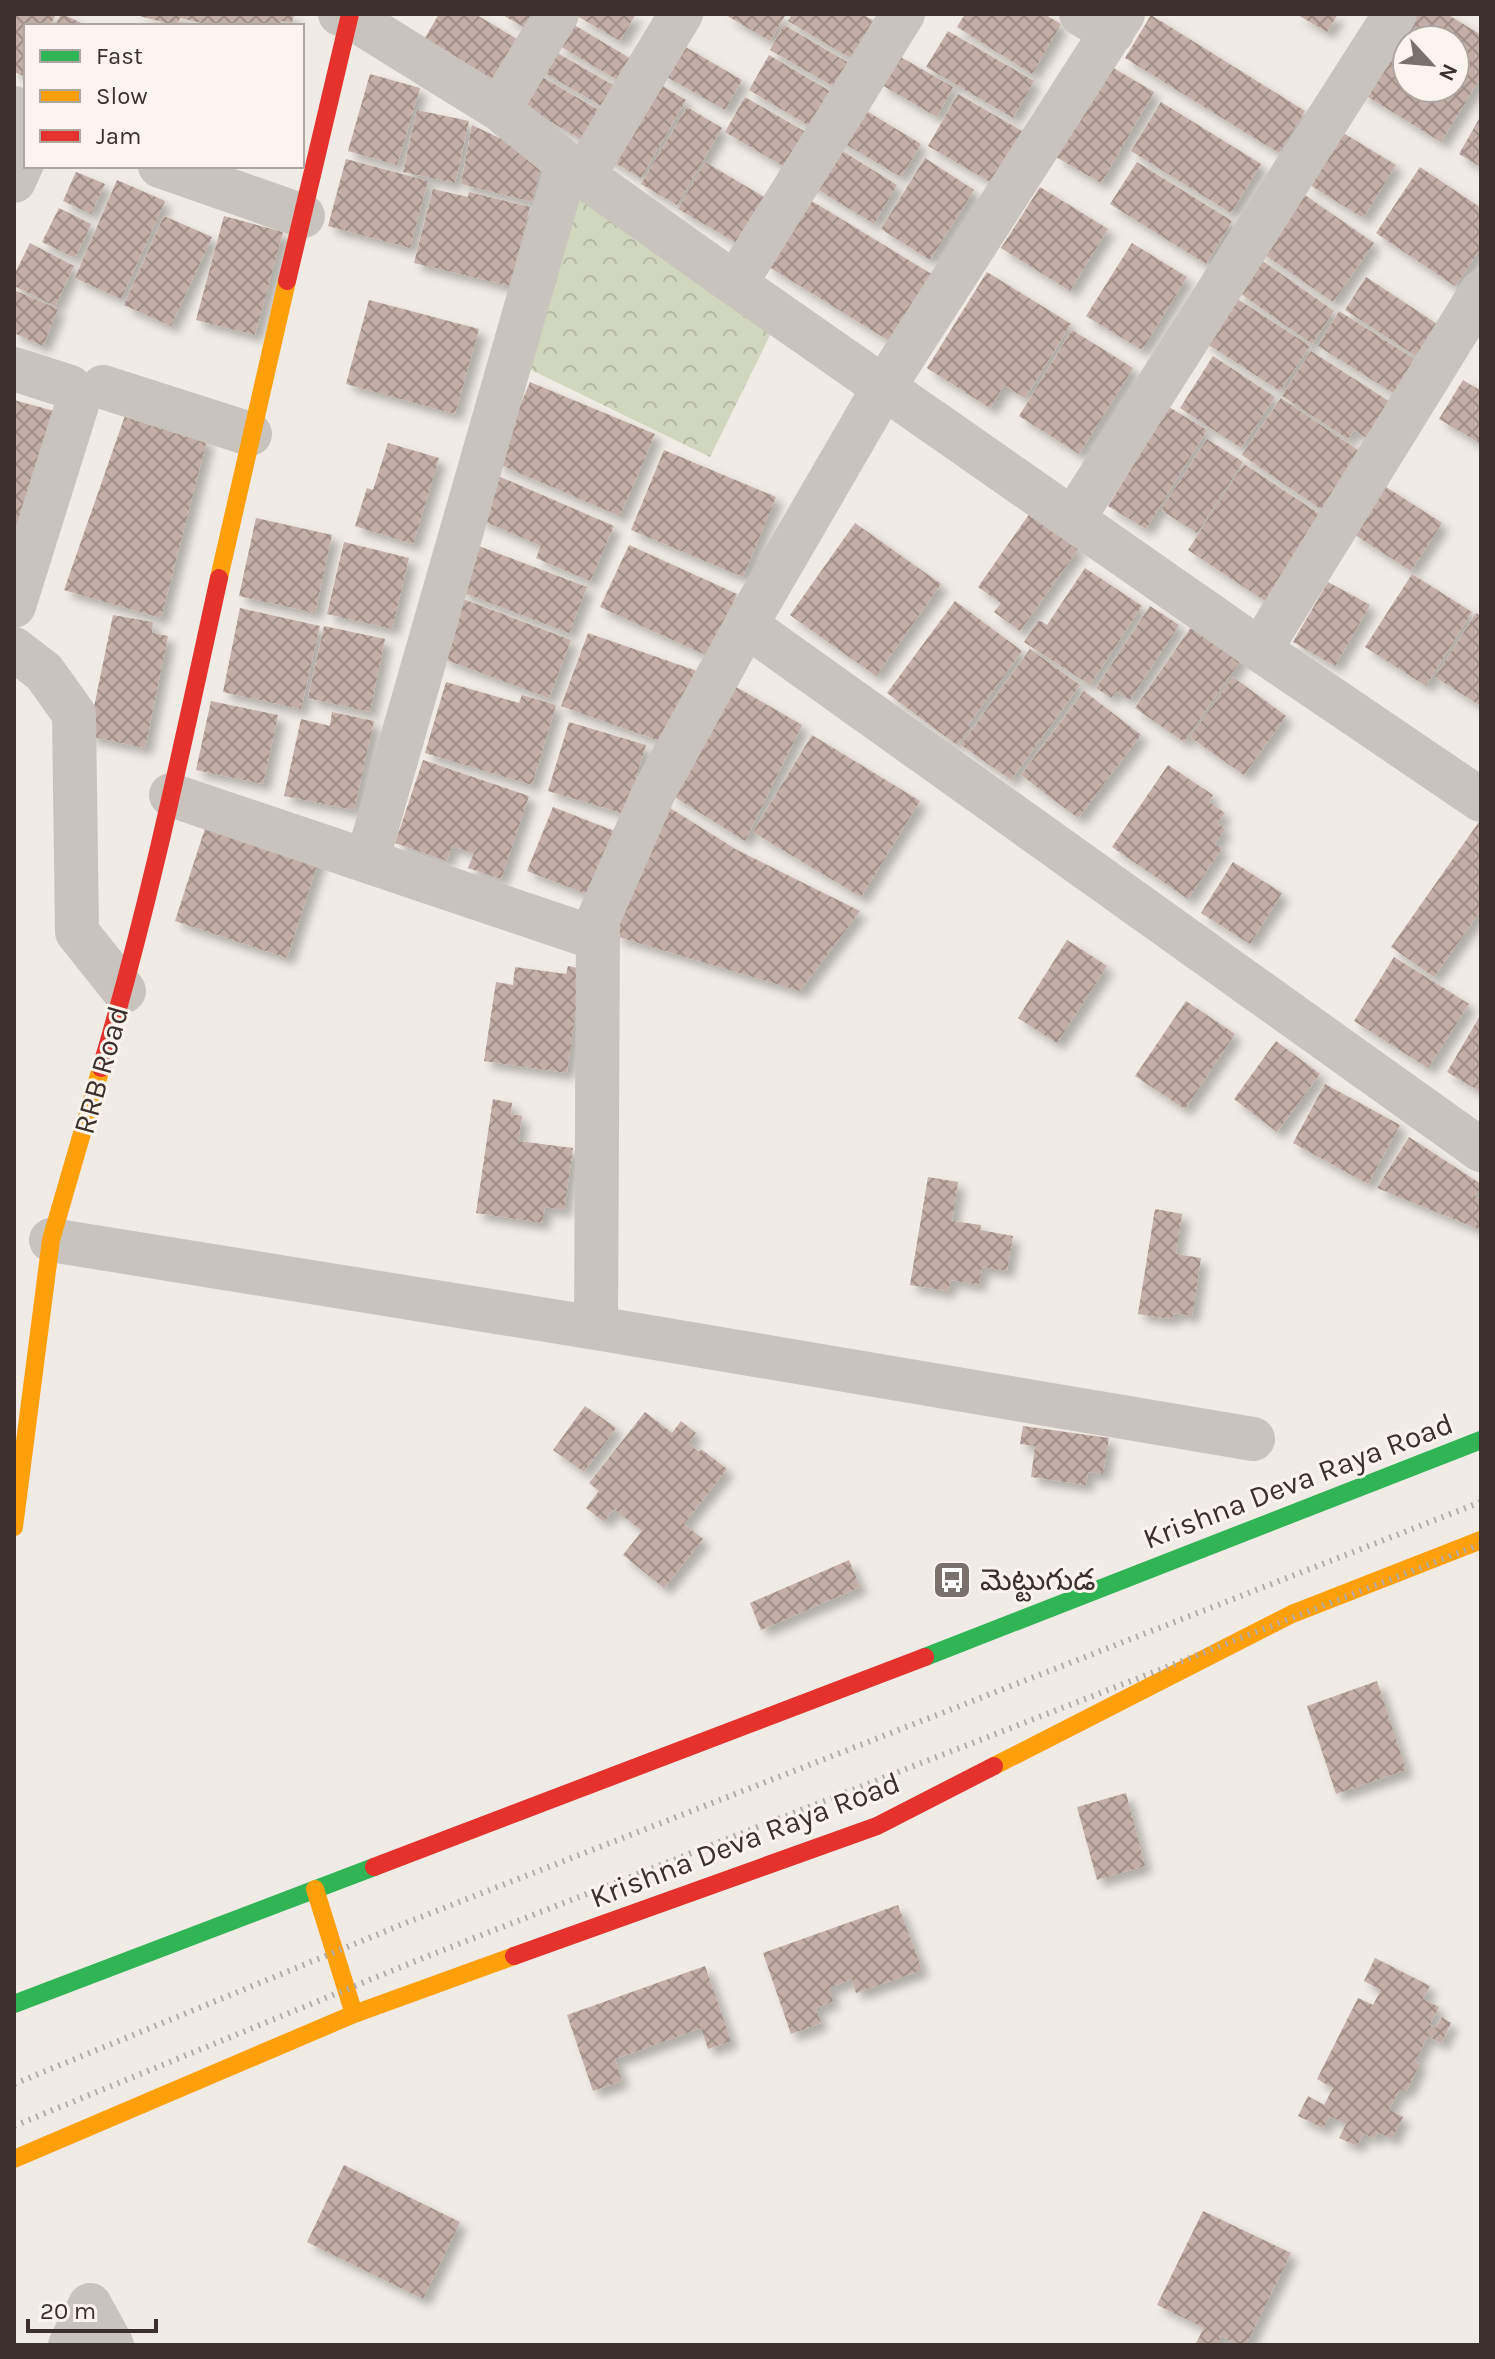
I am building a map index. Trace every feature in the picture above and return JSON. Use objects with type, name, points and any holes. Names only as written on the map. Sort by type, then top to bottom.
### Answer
[{"type":"main road","points":[[124,991],[171,795],[250,434],[303,216],[346,15]]},
{"type":"main road","name":"RRB Road","points":[[14,1527],[51,1240],[124,991]]},
{"type":"main road","name":"Krishna Deva Raya Road","points":[[14,2004],[787,1711],[1481,1440]]},
{"type":"main road","name":"Krishna Deva Raya Road","points":[[14,2159],[354,2014],[877,1826],[1292,1614],[1481,1540]]},
{"type":"main road","points":[[315,1889],[354,2014]]},
{"type":"street","points":[[499,109],[557,14]]},
{"type":"street","points":[[367,861],[576,169],[681,14]]},
{"type":"street","points":[[735,284],[903,14]]},
{"type":"street","points":[[1073,519],[1395,14]]},
{"type":"street","points":[[346,15],[499,109],[735,284],[1481,800]]},
{"type":"street","points":[[596,1328],[598,920],[654,792],[746,625],[884,387],[1105,20]]},
{"type":"street","points":[[14,181],[24,158]]},
{"type":"street","points":[[166,168],[303,216]]},
{"type":"street","points":[[1260,650],[1481,292]]},
{"type":"street","points":[[14,369],[70,387],[76,394],[77,405],[14,606]]},
{"type":"street","points":[[103,387],[250,434]]},
{"type":"street","points":[[746,625],[1481,1150]]},
{"type":"street","name":"RRB Road","points":[[14,649],[44,672],[74,714],[77,932],[124,991]]},
{"type":"street","points":[[171,795],[598,939]]},
{"type":"street","points":[[51,1240],[1253,1439]]},
{"type":"street","points":[[70,2345],[90,2305],[112,2345]]},
{"type":"green space","points":[[567,164],[780,315],[710,457],[519,364]]},
{"type":"building","points":[[14,14],[56,14],[51,24],[24,24],[24,76],[14,72]]},
{"type":"building","points":[[63,14],[83,24],[56,24]]},
{"type":"building","points":[[132,14],[294,14],[292,23],[281,21],[280,24],[206,24],[180,18],[178,24]]},
{"type":"building","points":[[439,14],[475,14],[522,42],[495,87],[422,43]]},
{"type":"building","points":[[501,14],[545,14],[534,33]]},
{"type":"building","points":[[578,14],[636,14],[620,41]]},
{"type":"building","points":[[724,14],[786,14],[770,41]]},
{"type":"building","points":[[792,14],[862,14],[879,24],[857,62],[788,21]]},
{"type":"building","points":[[965,14],[1044,14],[1061,24],[1032,74],[957,27]]},
{"type":"building","points":[[1296,14],[1338,14],[1327,32]]},
{"type":"building","points":[[1408,14],[1447,14],[1463,24],[1402,24]]},
{"type":"building","points":[[1151,15],[1305,111],[1279,153],[1125,58]]},
{"type":"building","points":[[571,23],[638,63],[626,85],[558,45]]},
{"type":"building","points":[[784,25],[854,66],[840,90],[770,50]]},
{"type":"building","points":[[1471,29],[1481,35],[1481,77],[1471,93]]},
{"type":"building","points":[[948,31],[1034,81],[1013,118],[926,67]]},
{"type":"building","points":[[677,42],[742,80],[725,110],[660,73]]},
{"type":"building","points":[[1391,42],[1391,104],[1464,104],[1441,142],[1360,92]]},
{"type":"building","points":[[547,47],[625,92],[613,113],[535,67]]},
{"type":"building","points":[[769,55],[838,96],[818,131],[749,90]]},
{"type":"building","points":[[897,55],[953,87],[937,117],[880,84]]},
{"type":"building","points":[[1110,66],[1154,92],[1101,183],[1056,157]]},
{"type":"building","points":[[532,71],[607,115],[589,144],[515,101]]},
{"type":"building","points":[[370,74],[420,88],[397,165],[348,151]]},
{"type":"building","points":[[649,78],[686,100],[641,178],[603,156]]},
{"type":"building","points":[[958,94],[1022,131],[992,183],[928,146]]},
{"type":"building","points":[[745,97],[816,138],[795,173],[725,132]]},
{"type":"building","points":[[850,101],[921,144],[901,177],[830,135]]},
{"type":"building","points":[[1161,102],[1261,164],[1231,213],[1131,151]]},
{"type":"building","points":[[687,107],[722,128],[677,205],[641,184]]},
{"type":"building","points":[[417,110],[469,121],[455,183],[403,172]]},
{"type":"building","points":[[1479,119],[1481,121],[1481,167],[1459,154]]},
{"type":"building","points":[[472,125],[543,159],[532,202],[461,184]]},
{"type":"building","points":[[1340,131],[1396,165],[1363,218],[1307,183]]},
{"type":"building","points":[[828,142],[897,185],[874,224],[804,181]]},
{"type":"building","points":[[925,158],[974,190],[930,260],[881,229]]},
{"type":"building","points":[[346,159],[428,181],[410,248],[328,226]]},
{"type":"building","points":[[705,162],[776,204],[749,250],[678,209]]},
{"type":"building","points":[[1137,162],[1232,221],[1206,264],[1110,204]]},
{"type":"building","points":[[1420,167],[1481,208],[1481,248],[1455,286],[1376,233]]},
{"type":"building","points":[[76,172],[105,184],[91,214],[63,201]]},
{"type":"building","points":[[117,180],[165,201],[121,299],[75,278]]},
{"type":"building","points":[[1040,187],[1108,229],[1070,291],[1001,248]]},
{"type":"building","points":[[433,189],[468,197],[469,192],[530,207],[510,286],[414,263]]},
{"type":"building","points":[[1299,191],[1374,243],[1333,302],[1258,250]]},
{"type":"building","points":[[807,198],[933,275],[891,342],[766,265]]},
{"type":"building","points":[[59,208],[91,224],[75,258],[42,242]]},
{"type":"building","points":[[164,216],[212,237],[171,326],[124,305]]},
{"type":"building","points":[[224,216],[283,232],[255,335],[196,320]]},
{"type":"building","points":[[30,243],[74,266],[55,306],[14,286],[14,275]]},
{"type":"building","points":[[1132,243],[1187,277],[1142,350],[1086,316]]},
{"type":"building","points":[[1260,259],[1334,311],[1312,344],[1237,291]]},
{"type":"building","points":[[987,272],[1071,324],[1025,398],[1004,385],[990,408],[927,368]]},
{"type":"building","points":[[1366,277],[1443,328],[1422,360],[1345,310]]},
{"type":"building","points":[[14,290],[58,309],[43,346],[14,333]]},
{"type":"building","points":[[1233,296],[1310,346],[1280,391],[1203,341]]},
{"type":"building","points":[[369,300],[479,329],[455,414],[346,384]]},
{"type":"building","points":[[1339,311],[1427,367],[1406,401],[1318,346]]},
{"type":"building","points":[[1072,330],[1133,368],[1079,454],[1019,416]]},
{"type":"building","points":[[1311,351],[1398,407],[1375,443],[1354,430],[1348,439],[1282,396]]},
{"type":"building","points":[[1213,356],[1275,397],[1241,448],[1180,408]]},
{"type":"building","points":[[1463,380],[1481,391],[1481,444],[1439,419]]},
{"type":"building","points":[[530,382],[655,434],[620,516],[496,463]]},
{"type":"building","points":[[1281,398],[1367,456],[1328,514],[1242,455]]},
{"type":"building","points":[[14,400],[54,411],[14,545]]},
{"type":"building","points":[[1169,407],[1207,430],[1146,529],[1108,506]]},
{"type":"building","points":[[127,410],[207,440],[161,618],[64,590]]},
{"type":"building","points":[[1207,439],[1243,462],[1197,533],[1161,510]]},
{"type":"building","points":[[388,443],[439,458],[413,544],[355,526],[367,488],[373,490]]},
{"type":"building","points":[[664,450],[776,497],[743,577],[631,530]]},
{"type":"building","points":[[1244,464],[1321,515],[1265,601],[1188,550]]},
{"type":"building","points":[[496,475],[614,526],[590,581],[536,558],[541,546],[477,518]]},
{"type":"building","points":[[1383,485],[1442,523],[1411,571],[1352,533]]},
{"type":"building","points":[[1030,513],[1079,548],[1020,631],[994,612],[1001,603],[978,587]]},
{"type":"building","points":[[256,518],[332,535],[315,613],[239,596]]},
{"type":"building","points":[[855,523],[941,584],[876,676],[790,615]]},
{"type":"building","points":[[344,542],[409,558],[392,629],[327,614]]},
{"type":"building","points":[[476,545],[587,587],[569,633],[459,591]]},
{"type":"building","points":[[629,545],[737,594],[708,656],[600,607]]},
{"type":"building","points":[[1085,568],[1142,606],[1090,685],[1024,642],[1039,620],[1047,625]]},
{"type":"building","points":[[1412,574],[1472,612],[1426,686],[1365,647]]},
{"type":"building","points":[[1328,582],[1370,605],[1335,666],[1293,642]]},
{"type":"building","points":[[463,599],[571,640],[549,698],[441,658]]},
{"type":"building","points":[[955,601],[1022,651],[957,745],[887,693]]},
{"type":"building","points":[[1150,606],[1179,625],[1130,700],[1116,691],[1111,698],[1096,688]]},
{"type":"building","points":[[240,608],[320,626],[301,709],[223,692]]},
{"type":"building","points":[[1476,613],[1481,616],[1481,706],[1435,677]]},
{"type":"building","points":[[113,615],[153,622],[152,633],[168,636],[145,748],[88,736]]},
{"type":"building","points":[[1194,623],[1243,657],[1184,742],[1135,708]]},
{"type":"building","points":[[324,626],[385,639],[370,712],[308,698]]},
{"type":"building","points":[[588,633],[697,671],[671,745],[561,706]]},
{"type":"building","points":[[1030,649],[1080,685],[1011,780],[961,745]]},
{"type":"building","points":[[1233,677],[1286,716],[1244,775],[1190,737]]},
{"type":"building","points":[[446,682],[519,703],[522,695],[556,705],[532,785],[425,753]]},
{"type":"building","points":[[731,684],[802,725],[745,841],[670,794]]},
{"type":"building","points":[[1084,691],[1141,735],[1078,818],[1021,775]]},
{"type":"building","points":[[211,701],[278,715],[263,784],[196,770]]},
{"type":"building","points":[[332,712],[374,721],[354,810],[284,796],[301,719],[330,726]]},
{"type":"building","points":[[569,722],[646,745],[625,814],[548,791]]},
{"type":"building","points":[[812,735],[920,801],[861,897],[753,832]]},
{"type":"building","points":[[423,760],[529,796],[501,879],[468,868],[474,853],[452,846],[447,861],[395,843]]},
{"type":"building","points":[[1168,765],[1213,795],[1209,802],[1225,813],[1217,823],[1225,829],[1215,844],[1222,848],[1188,899],[1112,847]]},
{"type":"building","points":[[662,803],[737,850],[860,911],[800,991],[615,936]]},
{"type":"building","points":[[553,807],[617,832],[592,896],[527,871]]},
{"type":"building","points":[[208,819],[320,856],[287,958],[175,921]]},
{"type":"building","points":[[1481,819],[1481,910],[1434,977],[1391,947]]},
{"type":"building","points":[[1233,862],[1282,893],[1250,944],[1201,913]]},
{"type":"building","points":[[1067,940],[1107,966],[1057,1043],[1018,1018]]},
{"type":"building","points":[[1394,957],[1469,1004],[1428,1068],[1354,1021]]},
{"type":"building","points":[[568,966],[582,969],[567,1073],[484,1061],[496,982],[513,985],[515,967],[566,974]]},
{"type":"building","points":[[1186,1001],[1235,1034],[1185,1109],[1135,1076]]},
{"type":"building","points":[[1481,1014],[1481,1092],[1447,1072]]},
{"type":"building","points":[[1276,1041],[1320,1074],[1277,1132],[1234,1099]]},
{"type":"building","points":[[1325,1084],[1400,1125],[1368,1184],[1293,1143]]},
{"type":"building","points":[[493,1099],[512,1103],[511,1114],[522,1116],[518,1141],[573,1148],[564,1210],[545,1207],[542,1223],[476,1213]]},
{"type":"building","points":[[1409,1137],[1481,1184],[1475,1196],[1481,1200],[1481,1230],[1377,1188]]},
{"type":"building","points":[[928,1177],[958,1182],[952,1221],[981,1225],[980,1230],[1013,1236],[1007,1271],[982,1267],[979,1285],[951,1280],[948,1291],[910,1285]]},
{"type":"building","points":[[1155,1209],[1182,1214],[1176,1254],[1201,1258],[1192,1316],[1174,1313],[1172,1319],[1138,1314]]},
{"type":"building","points":[[585,1406],[616,1428],[584,1472],[553,1450]]},
{"type":"building","points":[[645,1412],[672,1433],[681,1421],[696,1433],[688,1443],[727,1469],[684,1524],[703,1539],[664,1588],[623,1555],[642,1531],[614,1509],[604,1522],[586,1508],[599,1491],[589,1483]]},
{"type":"building","points":[[1023,1426],[1109,1438],[1103,1474],[1088,1472],[1086,1485],[1031,1477],[1035,1446],[1020,1444]]},
{"type":"building","points":[[849,1560],[860,1587],[761,1630],[750,1603]]},
{"type":"building","points":[[1377,1681],[1406,1770],[1336,1794],[1307,1706]]},
{"type":"building","points":[[1126,1793],[1145,1866],[1097,1880],[1077,1807]]},
{"type":"building","points":[[898,1905],[922,1970],[856,1993],[852,1979],[829,1988],[833,2001],[816,2008],[821,2023],[791,2034],[763,1953]]},
{"type":"building","points":[[1375,1958],[1430,1986],[1423,1999],[1439,2007],[1430,2025],[1436,2028],[1442,2017],[1451,2023],[1441,2044],[1428,2036],[1415,2061],[1420,2064],[1406,2092],[1400,2089],[1389,2109],[1403,2117],[1392,2139],[1378,2132],[1374,2139],[1364,2133],[1357,2146],[1339,2138],[1346,2124],[1330,2116],[1323,2128],[1298,2116],[1308,2096],[1324,2105],[1333,2088],[1317,2079],[1358,1998],[1373,2005],[1381,1990],[1364,1981]]},
{"type":"building","points":[[705,1966],[731,2041],[708,2049],[701,2028],[615,2059],[622,2081],[593,2091],[567,2015]]},
{"type":"building","points":[[344,2165],[460,2222],[423,2299],[307,2242]]},
{"type":"building","points":[[1203,2211],[1291,2253],[1246,2345],[1221,2336],[1217,2345],[1195,2345],[1204,2328],[1157,2305]]},
{"type":"railway","points":[[14,2084],[408,1922],[1481,1502]]},
{"type":"railway","points":[[14,2126],[423,1958],[1481,1544]]},
{"type":"traffic: fast","points":[[925,1657],[1481,1440]]},
{"type":"traffic: fast","points":[[14,2004],[374,1867]]},
{"type":"traffic: slow","points":[[219,578],[287,281]]},
{"type":"traffic: slow","points":[[14,1527],[51,1240],[101,1068]]},
{"type":"traffic: slow","points":[[994,1766],[1292,1614],[1481,1540]]},
{"type":"traffic: slow","points":[[315,1889],[354,2014]]},
{"type":"traffic: slow","points":[[14,2159],[354,2014],[514,1956]]},
{"type":"traffic: jam","points":[[287,281],[350,14]]},
{"type":"traffic: jam","points":[[101,1068],[150,885],[219,578]]},
{"type":"traffic: jam","points":[[374,1867],[925,1657]]},
{"type":"traffic: jam","points":[[514,1956],[877,1826],[994,1766]]},
{"type":"place","name":"మెట్టుగుడ","points":[[952,1580]]}]
